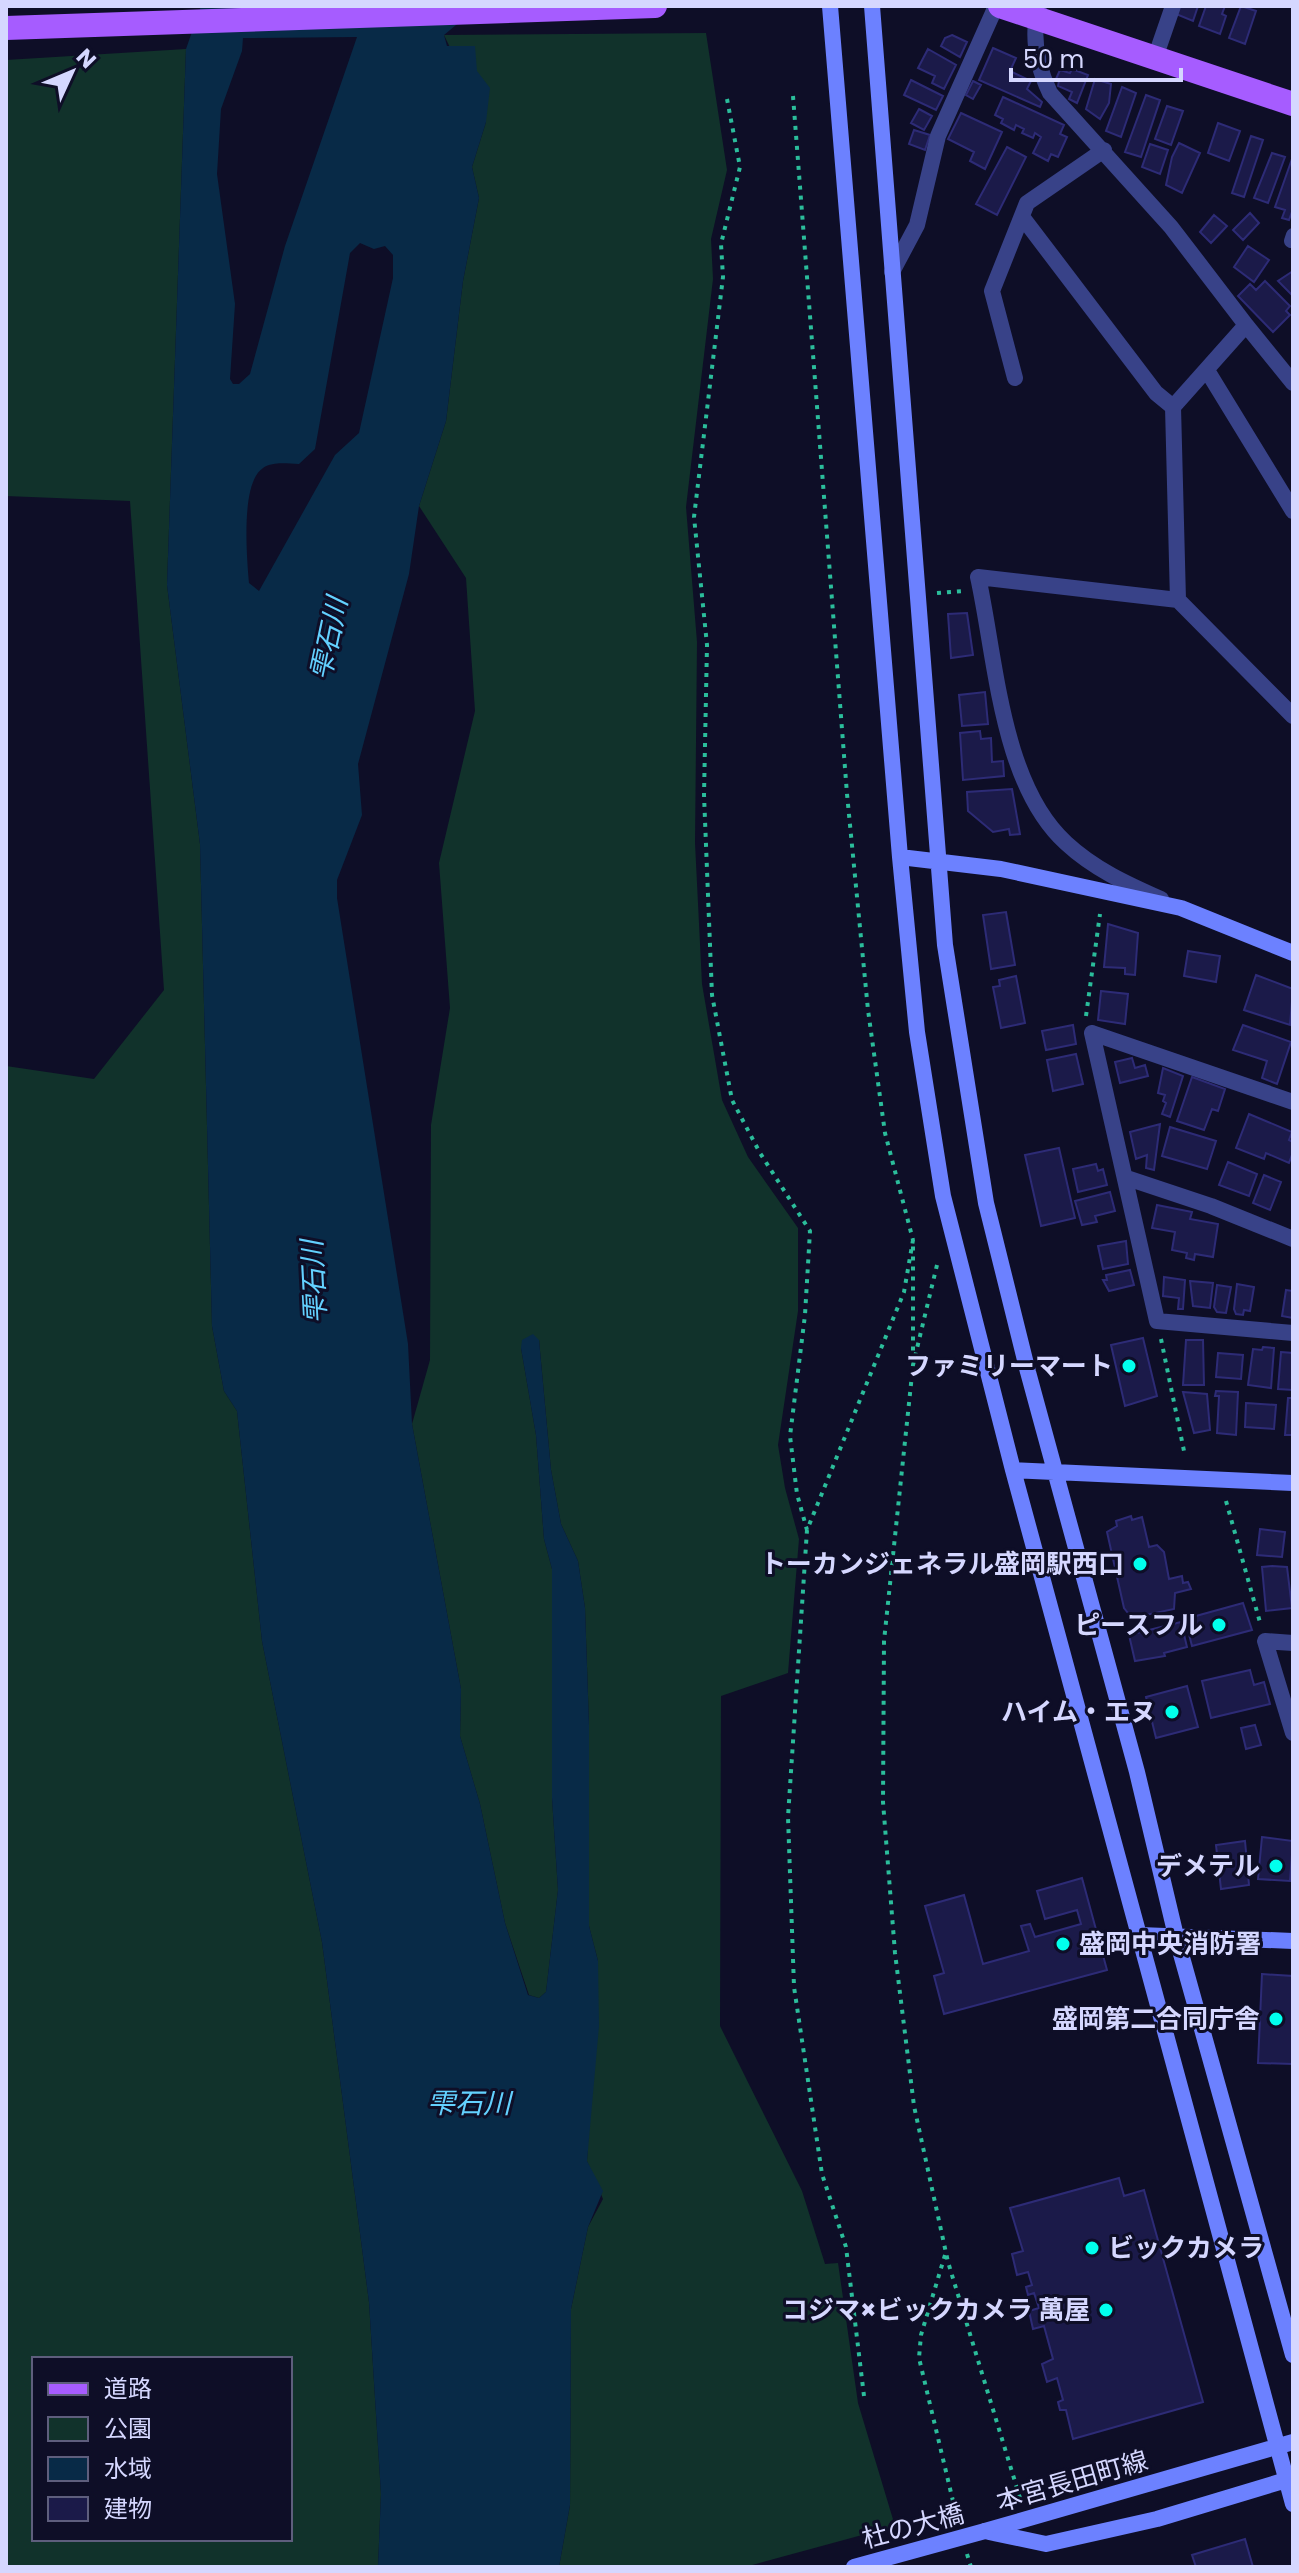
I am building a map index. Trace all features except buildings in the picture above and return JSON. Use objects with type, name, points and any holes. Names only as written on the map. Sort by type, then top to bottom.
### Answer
[{"type":"main road","points":[[6,28],[655,6]]},
{"type":"main road","points":[[998,6],[1038,12],[1155,58],[1293,104]]},
{"type":"street","points":[[830,6],[900,857],[917,1032],[943,1196],[1013,1470],[1140,1935],[1285,2444],[1293,2504]]},
{"type":"street","points":[[872,6],[945,945],[986,1203],[1137,1772],[1176,1936],[1293,2355]]},
{"type":"street","points":[[892,272],[917,225],[938,136],[998,6]]},
{"type":"street","points":[[1155,58],[1173,6]]},
{"type":"street","points":[[1038,12],[1038,69],[1050,93],[1171,227],[1293,383]]},
{"type":"street","points":[[1015,378],[992,291],[1027,203],[1104,150]]},
{"type":"street","points":[[1023,218],[1156,393],[1173,407]]},
{"type":"street","points":[[1178,600],[1173,407],[1208,372],[1214,359],[1246,325]]},
{"type":"street","points":[[1208,372],[1293,511]]},
{"type":"street","points":[[1293,716],[1178,600],[978,577],[1007,729],[1034,800],[1063,841],[1121,882],[1293,953]]},
{"type":"street","points":[[900,857],[1001,869],[1181,908]]},
{"type":"street","points":[[1092,1033],[1293,1102]]},
{"type":"street","points":[[1092,1033],[1157,1321],[1293,1333]]},
{"type":"street","points":[[1127,1178],[1211,1206],[1293,1239]]},
{"type":"street","points":[[1013,1470],[1293,1483]]},
{"type":"street","points":[[1293,1643],[1265,1641],[1293,1733]]},
{"type":"street","points":[[1140,1935],[1293,1941]]},
{"type":"street","name":"本宮長田町線","points":[[985,2531],[1285,2444]]},
{"type":"street","name":"本宮長田町線","points":[[985,2531],[1046,2544],[1157,2519],[1290,2479]]},
{"type":"street","name":"杜の大橋","points":[[854,2567],[985,2531]]},
{"type":"path","points":[[793,96],[846,779],[868,1010],[885,1133],[913,1240],[913,1365],[884,1641],[883,1802],[895,1953],[914,2106],[946,2252],[1020,2498]]},
{"type":"path","points":[[727,99],[740,167],[721,244],[723,277],[694,517],[707,645],[704,795],[712,995],[732,1100],[760,1153],[810,1231],[805,1315],[790,1436],[797,1494],[807,1530]]},
{"type":"path","points":[[1092,1033],[1086,1021],[1100,914]]},
{"type":"path","points":[[864,2396],[846,2247],[822,2174],[794,1987],[788,1817],[807,1530],[904,1292],[913,1240]]},
{"type":"path","points":[[913,1365],[937,1265]]},
{"type":"path","points":[[1157,1321],[1184,1451]]},
{"type":"path","points":[[1226,1501],[1265,1641]]},
{"type":"path","points":[[946,2252],[921,2335],[919,2358],[960,2530]]},
{"type":"path","points":[[964,2544],[971,2567]]},
{"type":"green space","points":[[706,33],[727,170],[711,239],[713,279],[686,507],[697,642],[695,843],[702,984],[722,1100],[748,1157],[798,1228],[798,1311],[778,1445],[785,1488],[799,1539],[788,1673],[721,1696],[720,2026],[802,2191],[825,2264],[838,2263],[858,2403],[895,2526],[745,2567],[559,2567],[570,2505],[571,2309],[588,2227],[603,2199],[587,2161],[598,1961],[589,1926],[589,1725],[585,1608],[578,1561],[561,1524],[551,1470],[539,1340],[521,1348],[536,1435],[544,1539],[552,1569],[552,1798],[558,1890],[546,1992],[539,1998],[529,1995],[505,1923],[480,1804],[460,1736],[461,1689],[412,1424],[430,1360],[431,1125],[450,1008],[439,863],[475,711],[466,578],[419,506],[446,421],[463,281],[479,198],[472,167],[486,122],[444,35]]},
{"type":"green space","points":[[186,49],[167,585],[200,844],[212,1326],[224,1391],[237,1411],[262,1641],[322,1942],[369,2302],[381,2494],[378,2567],[6,2567],[6,1066],[94,1079],[164,990],[130,501],[6,496],[6,60]]},
{"type":"water","name":"雫石川","points":[[201,6],[479,6],[444,35],[447,46],[475,46],[477,71],[490,88],[486,122],[472,167],[479,198],[463,281],[446,421],[419,506],[409,574],[358,764],[362,815],[337,880],[337,898],[408,1344],[412,1424],[461,1689],[460,1736],[480,1804],[505,1923],[528,1995],[539,1998],[546,1992],[558,1890],[552,1798],[552,1569],[544,1539],[536,1435],[521,1348],[522,1340],[533,1334],[539,1340],[551,1470],[561,1524],[578,1561],[585,1608],[589,1725],[589,1926],[598,1961],[599,2026],[587,2161],[603,2191],[588,2227],[571,2309],[570,2505],[559,2567],[378,2567],[381,2494],[369,2302],[322,1942],[262,1641],[237,1411],[224,1391],[212,1326],[200,844],[167,585],[186,49]],"holes":[[[357,37],[285,246],[250,374],[239,384],[233,384],[230,379],[235,304],[217,174],[221,109],[242,51],[243,38]],[[360,243],[374,249],[385,246],[393,255],[393,278],[359,433],[335,455],[259,591],[249,583],[248,572],[246,540],[251,489],[263,468],[276,464],[299,464],[315,449],[350,253]]]},
{"type":"place","name":"ファミリーマート","points":[[1129,1366]]},
{"type":"place","name":"トーカンジェネラル盛岡駅西口","points":[[1140,1564]]},
{"type":"place","name":"ピースフル","points":[[1219,1625]]},
{"type":"place","name":"ハイム・エヌ","points":[[1172,1712]]},
{"type":"place","name":"デメテル","points":[[1276,1866]]},
{"type":"place","name":"盛岡中央消防署","points":[[1063,1944]]},
{"type":"place","name":"盛岡第二合同庁舎","points":[[1276,2019]]},
{"type":"place","name":"ビックカメラ","points":[[1092,2248]]},
{"type":"place","name":"コジマ×ビックカメラ 萬屋","points":[[1106,2310]]}]
